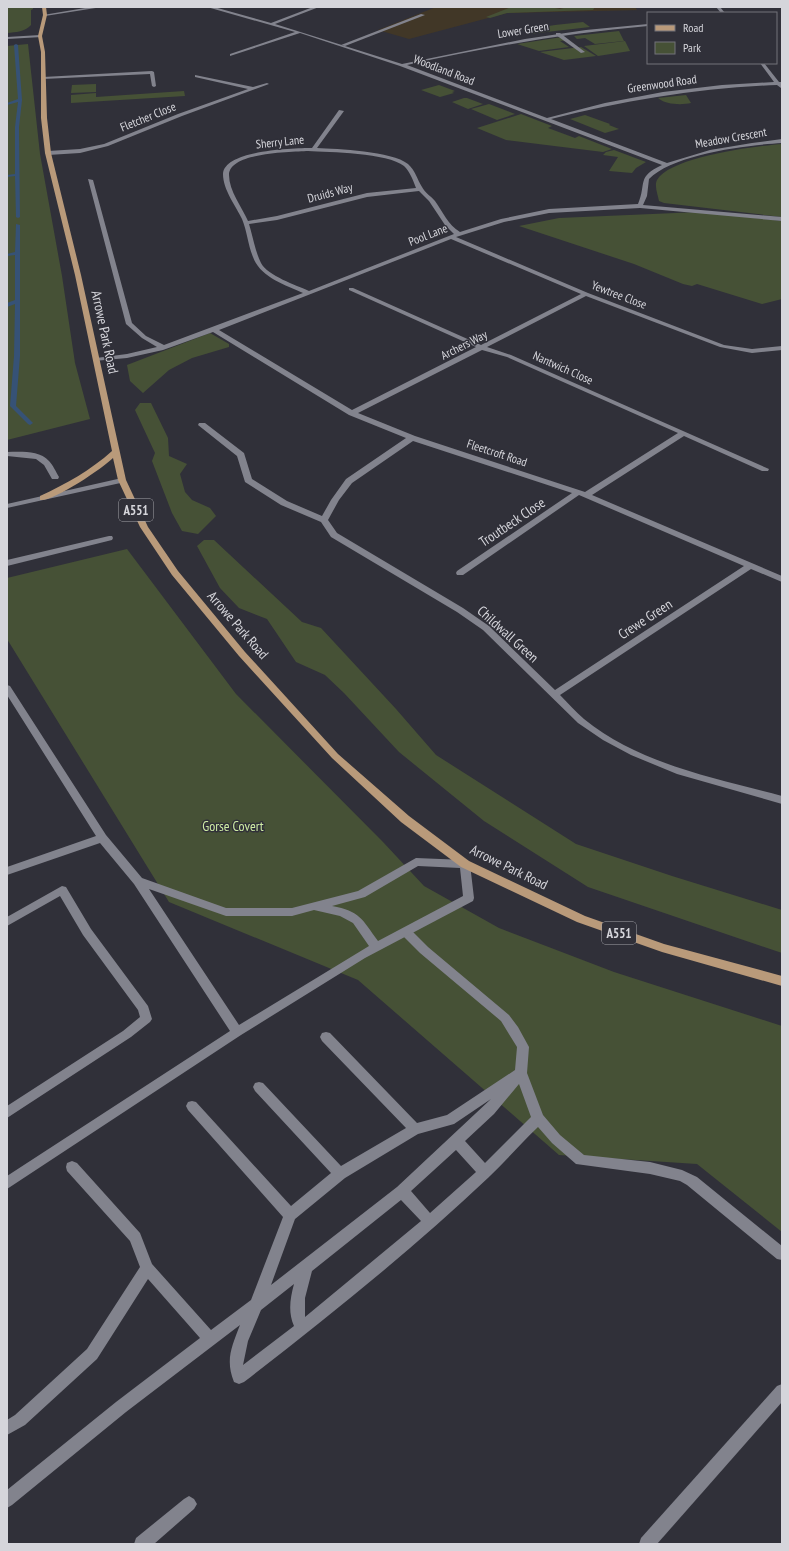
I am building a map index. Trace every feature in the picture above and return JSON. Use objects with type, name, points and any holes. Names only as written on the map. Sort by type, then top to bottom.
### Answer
[{"type":"main road","name":"Arrowe Park Road","points":[[44,7],[45,15],[40,36],[43,52],[44,118],[48,153],[78,275],[122,480],[144,527],[175,573],[242,654],[335,756],[405,819],[465,864],[589,922],[662,948],[782,981]]},
{"type":"main road","points":[[43,498],[90,474],[116,451]]},
{"type":"street","points":[[63,7],[64,12]]},
{"type":"street","points":[[45,15],[100,7]]},
{"type":"street","name":"Woodland Road","points":[[209,7],[300,32],[402,65],[668,165]]},
{"type":"street","points":[[272,24],[317,7]]},
{"type":"street","points":[[343,45],[423,15]]},
{"type":"street","name":"Lower Green","points":[[402,65],[464,50],[558,34],[647,25]]},
{"type":"street","points":[[232,55],[300,32]]},
{"type":"street","points":[[558,34],[583,52]]},
{"type":"street","points":[[7,38],[40,36]]},
{"type":"street","points":[[763,64],[780,83],[782,89]]},
{"type":"street","points":[[43,78],[152,72],[154,86]]},
{"type":"street","points":[[197,76],[253,89]]},
{"type":"street","name":"Greenwood Road","points":[[547,119],[644,96],[698,89],[780,83]]},
{"type":"street","name":"Fletcher Close","points":[[48,153],[80,151],[106,145],[180,115],[267,84]]},
{"type":"street","points":[[313,150],[340,111]]},
{"type":"street","name":"Meadow Crescent","points":[[640,206],[643,199],[645,180],[648,175],[668,165],[700,153],[782,141]]},
{"type":"street","name":"Sherry Lane","points":[[307,292],[268,272],[258,264],[246,223],[225,178],[228,169],[234,162],[257,154],[286,150],[358,152],[401,161],[412,171],[420,189],[431,200],[451,230],[459,234]]},
{"type":"street","name":"Arrowe Park Road","points":[[90,180],[129,324],[144,337],[163,348]]},
{"type":"street","name":"Druids Way","points":[[246,223],[277,218],[367,195],[420,189]]},
{"type":"street","name":"Pool Lane","points":[[96,360],[127,356],[163,348],[214,330],[307,292],[453,238],[459,234],[503,220],[549,211],[640,206],[782,219]]},
{"type":"street","name":"Yewtree Close","points":[[453,238],[586,294],[722,346],[737,350],[764,351],[782,348]]},
{"type":"street","name":"Nantwich Close","points":[[351,289],[483,348],[510,356],[682,434],[765,469]]},
{"type":"street","name":"Archers Way","points":[[352,413],[483,348],[586,294]]},
{"type":"street","name":"Fleetcroft Road","points":[[214,330],[352,413],[412,438],[582,493],[782,579]]},
{"type":"street","name":"Childwall Green","points":[[202,425],[241,455],[248,480],[284,503],[324,520],[334,534],[453,606],[486,628],[581,721],[606,738],[634,753],[681,772],[782,800]]},
{"type":"street","name":"Troutbeck Close","points":[[460,573],[582,493],[682,434]]},
{"type":"street","points":[[324,520],[335,500],[349,481],[412,438]]},
{"type":"street","points":[[7,454],[26,455],[39,458],[46,462],[55,477]]},
{"type":"street","points":[[7,506],[122,480]]},
{"type":"street","points":[[7,563],[109,538]]},
{"type":"street","name":"Crewe Green","points":[[554,695],[750,566]]},
{"type":"street","points":[[7,688],[102,838],[138,881],[237,1032]]},
{"type":"street","points":[[7,871],[102,838]]},
{"type":"street","points":[[7,1183],[237,1032],[376,947],[469,898],[465,864],[416,862],[361,894],[292,912],[226,912],[138,881]]},
{"type":"street","points":[[7,922],[62,890],[87,932],[144,1009],[146,1019],[127,1034],[7,1113]]},
{"type":"street","points":[[314,906],[342,912],[357,920],[376,947]]},
{"type":"street","points":[[406,932],[424,950],[505,1018],[514,1030],[523,1047],[524,1055],[521,1073],[538,1118],[556,1139],[581,1160],[650,1168],[682,1176],[692,1181],[782,1254]]},
{"type":"street","points":[[326,1037],[415,1129]]},
{"type":"street","points":[[521,1073],[450,1120],[415,1129],[340,1174],[290,1215],[257,1304],[241,1341],[236,1361],[236,1369],[239,1377],[303,1328],[430,1222],[485,1172],[538,1118]]},
{"type":"street","points":[[7,1500],[121,1407],[306,1267],[402,1191],[490,1110],[521,1073]]},
{"type":"street","points":[[259,1087],[340,1174]]},
{"type":"street","points":[[192,1106],[290,1215]]},
{"type":"street","points":[[456,1141],[485,1172]]},
{"type":"street","points":[[72,1168],[135,1236],[147,1268],[210,1339]]},
{"type":"street","points":[[402,1191],[430,1222]]},
{"type":"street","points":[[303,1328],[298,1321],[296,1305],[306,1267]]},
{"type":"street","points":[[7,1428],[20,1420],[92,1354],[147,1268]]},
{"type":"street","points":[[647,1544],[782,1391]]},
{"type":"street","points":[[142,1544],[189,1504]]},
{"type":"shaded area","points":[[436,7],[635,7],[637,10],[642,10],[507,13],[409,39],[378,30]]},
{"type":"green space","points":[[7,7],[33,7],[31,10],[31,25],[17,32],[7,33]]},
{"type":"green space","points":[[511,7],[557,7],[555,8],[560,9],[567,7],[595,7],[593,10],[507,13],[490,18],[486,17]]},
{"type":"green space","points":[[583,22],[590,27],[529,34],[523,30],[555,25]]},
{"type":"green space","points":[[619,31],[624,41],[595,44],[585,38],[577,39],[574,36]]},
{"type":"green space","points":[[562,37],[568,40],[560,41],[569,47],[539,51],[517,44]]},
{"type":"green space","points":[[625,41],[630,51],[598,56],[584,46]]},
{"type":"green space","points":[[28,44],[40,154],[62,276],[75,363],[90,419],[7,440],[7,46]]},
{"type":"green space","points":[[581,47],[596,56],[564,60],[540,52]]},
{"type":"green space","points":[[663,82],[669,88],[650,91],[640,85]]},
{"type":"green space","points":[[96,84],[96,92],[71,93],[72,85]]},
{"type":"green space","points":[[439,85],[455,91],[452,92],[454,93],[440,97],[421,90]]},
{"type":"green space","points":[[184,91],[185,96],[71,103],[71,95],[96,93],[96,97]]},
{"type":"green space","points":[[686,95],[691,103],[674,104],[665,102],[658,98]]},
{"type":"green space","points":[[464,98],[483,104],[468,109],[452,102]]},
{"type":"green space","points":[[489,104],[515,114],[497,120],[471,109]]},
{"type":"green space","points":[[521,114],[552,126],[548,128],[575,138],[579,136],[612,149],[603,152],[506,140],[477,128]]},
{"type":"green space","points":[[585,115],[619,129],[605,133],[570,119]]},
{"type":"green space","points":[[782,144],[782,217],[664,203],[659,201],[656,188],[657,180],[665,172],[678,165],[695,159],[734,150]]},
{"type":"green space","points":[[614,150],[646,162],[636,168],[632,173],[609,171],[618,157],[603,155],[606,152]]},
{"type":"green space","points":[[699,212],[782,221],[782,299],[762,304],[697,284],[692,286],[683,284],[634,264],[519,226],[559,218]]},
{"type":"green space","points":[[210,333],[229,344],[229,347],[192,358],[169,370],[143,393],[130,381],[127,365]]},
{"type":"green space","points":[[140,403],[151,403],[168,438],[169,456],[187,464],[180,474],[185,492],[192,500],[210,508],[216,516],[198,534],[182,531],[172,513],[152,461],[155,453],[135,410]]},
{"type":"green space","points":[[204,540],[214,540],[302,622],[321,628],[396,709],[436,755],[576,844],[782,910],[782,953],[588,887],[484,821],[399,752],[344,693],[325,675],[296,662],[267,619],[239,608],[220,588],[197,546]]},
{"type":"green space","name":"Gorse Covert","points":[[127,549],[236,694],[383,842],[424,886],[499,928],[614,972],[782,1026],[782,1232],[697,1164],[559,1155],[358,980],[169,902],[7,639],[7,578]]},
{"type":"waterway","points":[[16,45],[20,100]]},
{"type":"waterway","points":[[7,104],[20,100]]},
{"type":"waterway","points":[[18,217],[17,127],[20,100]]},
{"type":"waterway","points":[[7,176],[17,175]]},
{"type":"waterway","points":[[18,225],[18,253]]},
{"type":"waterway","points":[[7,255],[18,253]]},
{"type":"waterway","points":[[18,253],[17,356],[13,406],[30,423]]},
{"type":"waterway","points":[[7,305],[17,301]]}]
